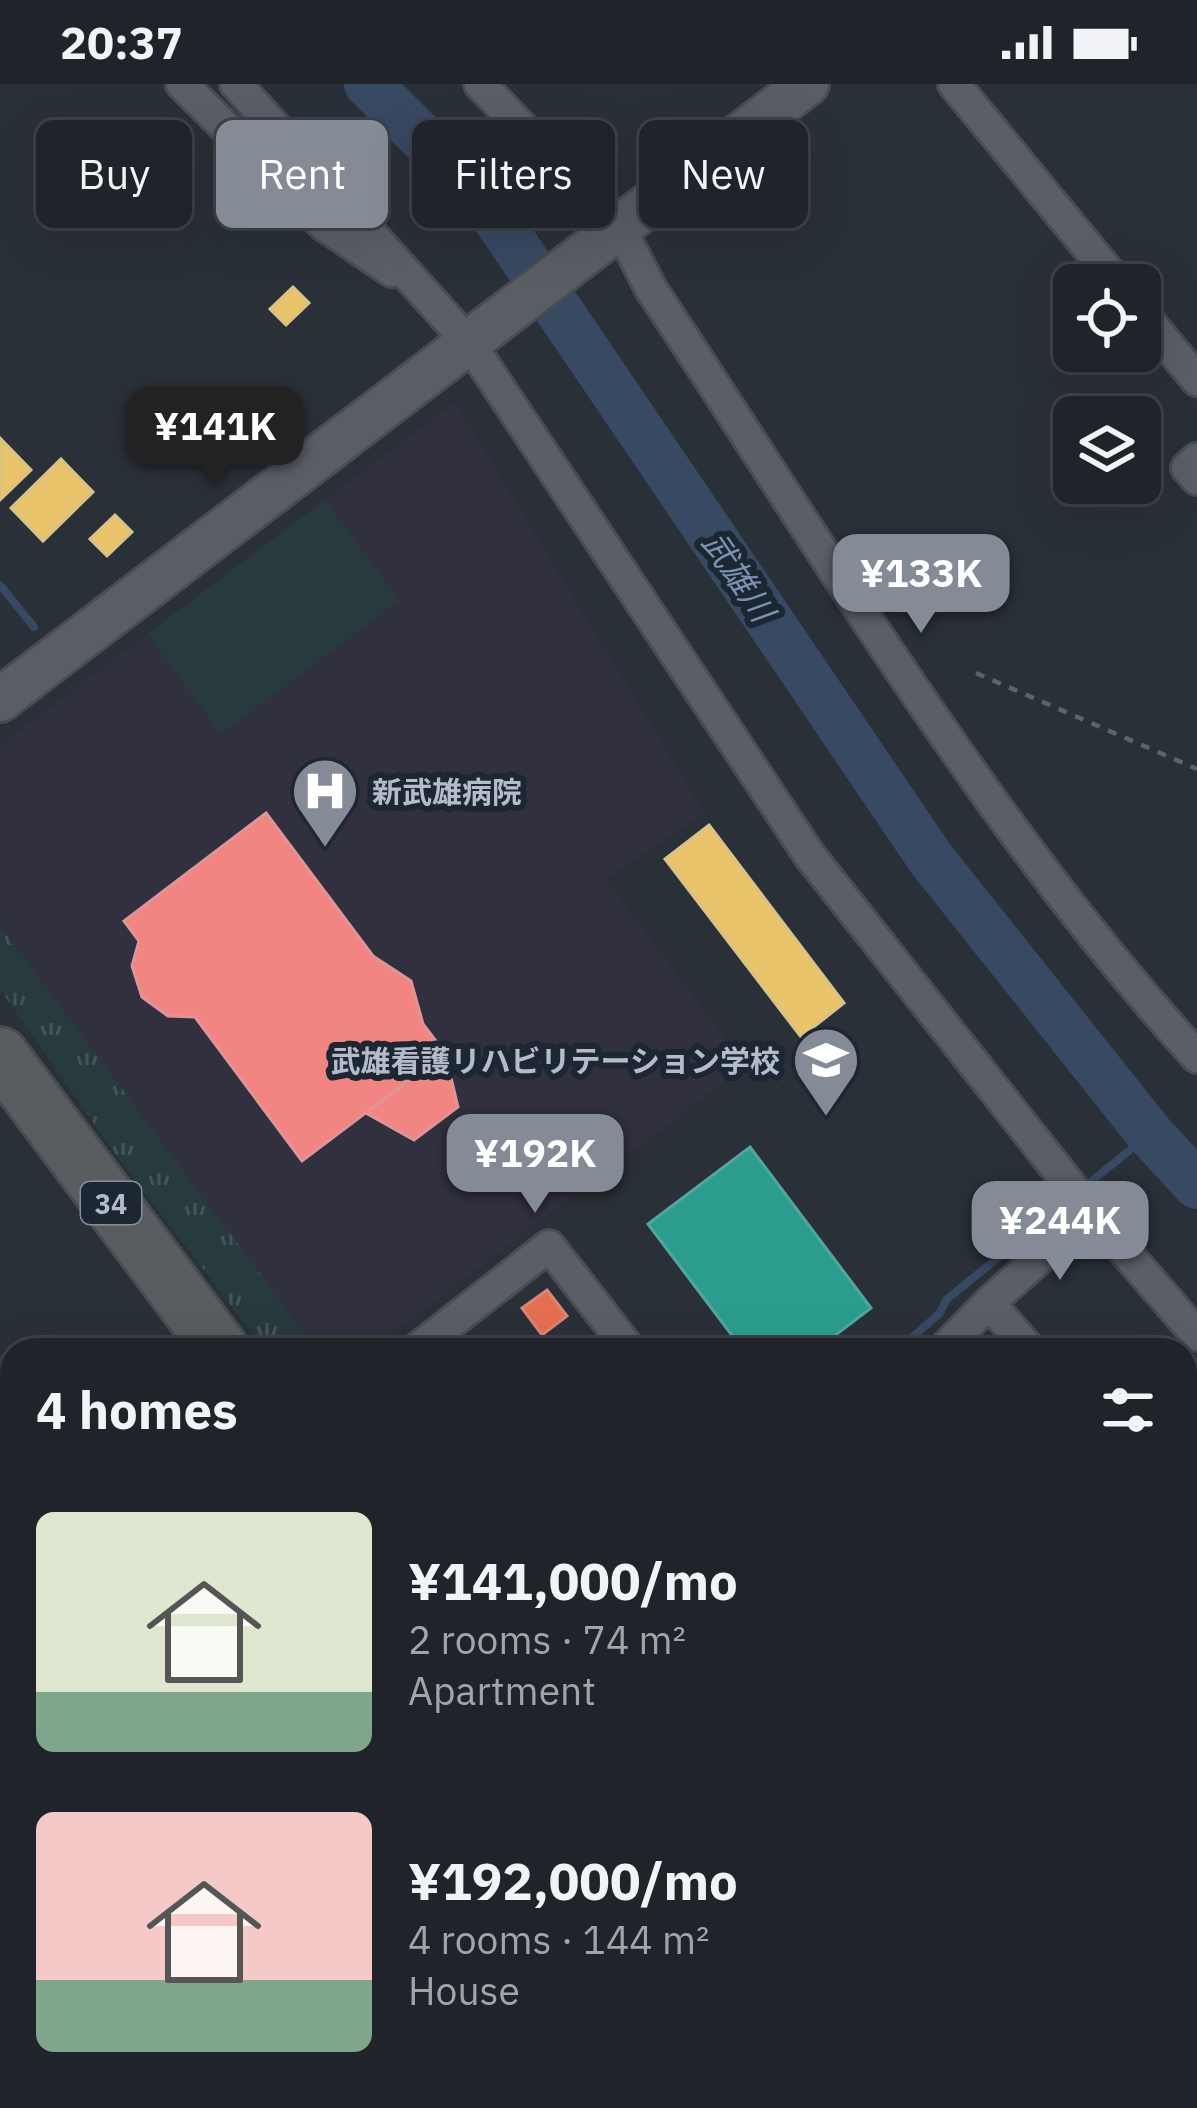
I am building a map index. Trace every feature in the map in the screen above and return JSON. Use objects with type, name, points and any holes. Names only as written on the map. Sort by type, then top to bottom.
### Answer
[{"type":"highway","name":"34","points":[[0,1055],[212,1338]]},
{"type":"street","points":[[182,84],[324,225],[427,295]]},
{"type":"street","points":[[236,84],[474,342],[810,856],[1091,1212],[1197,1335]]},
{"type":"street","points":[[480,84],[618,232],[650,289],[1056,891],[1197,1057]]},
{"type":"street","points":[[0,700],[807,84]]},
{"type":"street","points":[[953,84],[1102,264]]},
{"type":"street","points":[[1161,336],[1197,380]]},
{"type":"street","points":[[1197,459],[1187,468],[1197,479]]},
{"type":"street","points":[[954,1338],[1091,1212]]},
{"type":"street","points":[[431,1338],[549,1246],[621,1338]]},
{"type":"street","points":[[988,1303],[1019,1338]]},
{"type":"path","points":[[976,673],[1197,769]]},
{"type":"shaded area","name":"新武雄病院","points":[[455,402],[705,814],[606,879],[745,1066],[387,1338],[308,1338],[0,925],[0,745]]},
{"type":"green space","points":[[325,500],[400,600],[221,734],[147,634]]},
{"type":"green space","points":[[0,925],[308,1338],[256,1338],[116,1155],[0,989]]},
{"type":"building: Homes","points":[[293,287],[309,303],[286,325],[270,309]]},
{"type":"building: Homes","points":[[0,438],[31,470],[0,500]]},
{"type":"building: Homes","points":[[61,459],[93,492],[43,541],[11,508]]},
{"type":"building: Homes","points":[[115,515],[132,532],[107,556],[90,539]]},
{"type":"building: Homes","points":[[709,825],[844,1003],[801,1037],[665,859]]},
{"type":"building: Shops","points":[[547,1290],[567,1316],[542,1335],[522,1308]]},
{"type":"building: Schools","points":[[750,1147],[871,1308],[832,1338],[734,1338],[648,1224]]},
{"type":"building: Health","points":[[266,813],[373,956],[411,981],[423,1024],[445,1053],[302,1161],[195,1017],[168,1016],[142,997],[132,966],[139,941],[124,921]]},
{"type":"building: Health","points":[[445,1053],[458,1107],[414,1140],[366,1113]]},
{"type":"waterway","name":"武雄川","points":[[368,84],[482,197],[931,859],[1150,1134],[1197,1185]]},
{"type":"waterway","points":[[0,585],[34,627]]},
{"type":"waterway","points":[[1083,1188],[1150,1134]]},
{"type":"waterway","points":[[912,1338],[939,1314],[947,1299],[1072,1198]]},
{"type":"place","name":"新武雄病院","points":[[325,850]]},
{"type":"place","name":"武雄看護リハビリテーション学校","points":[[826,1119]]}]
